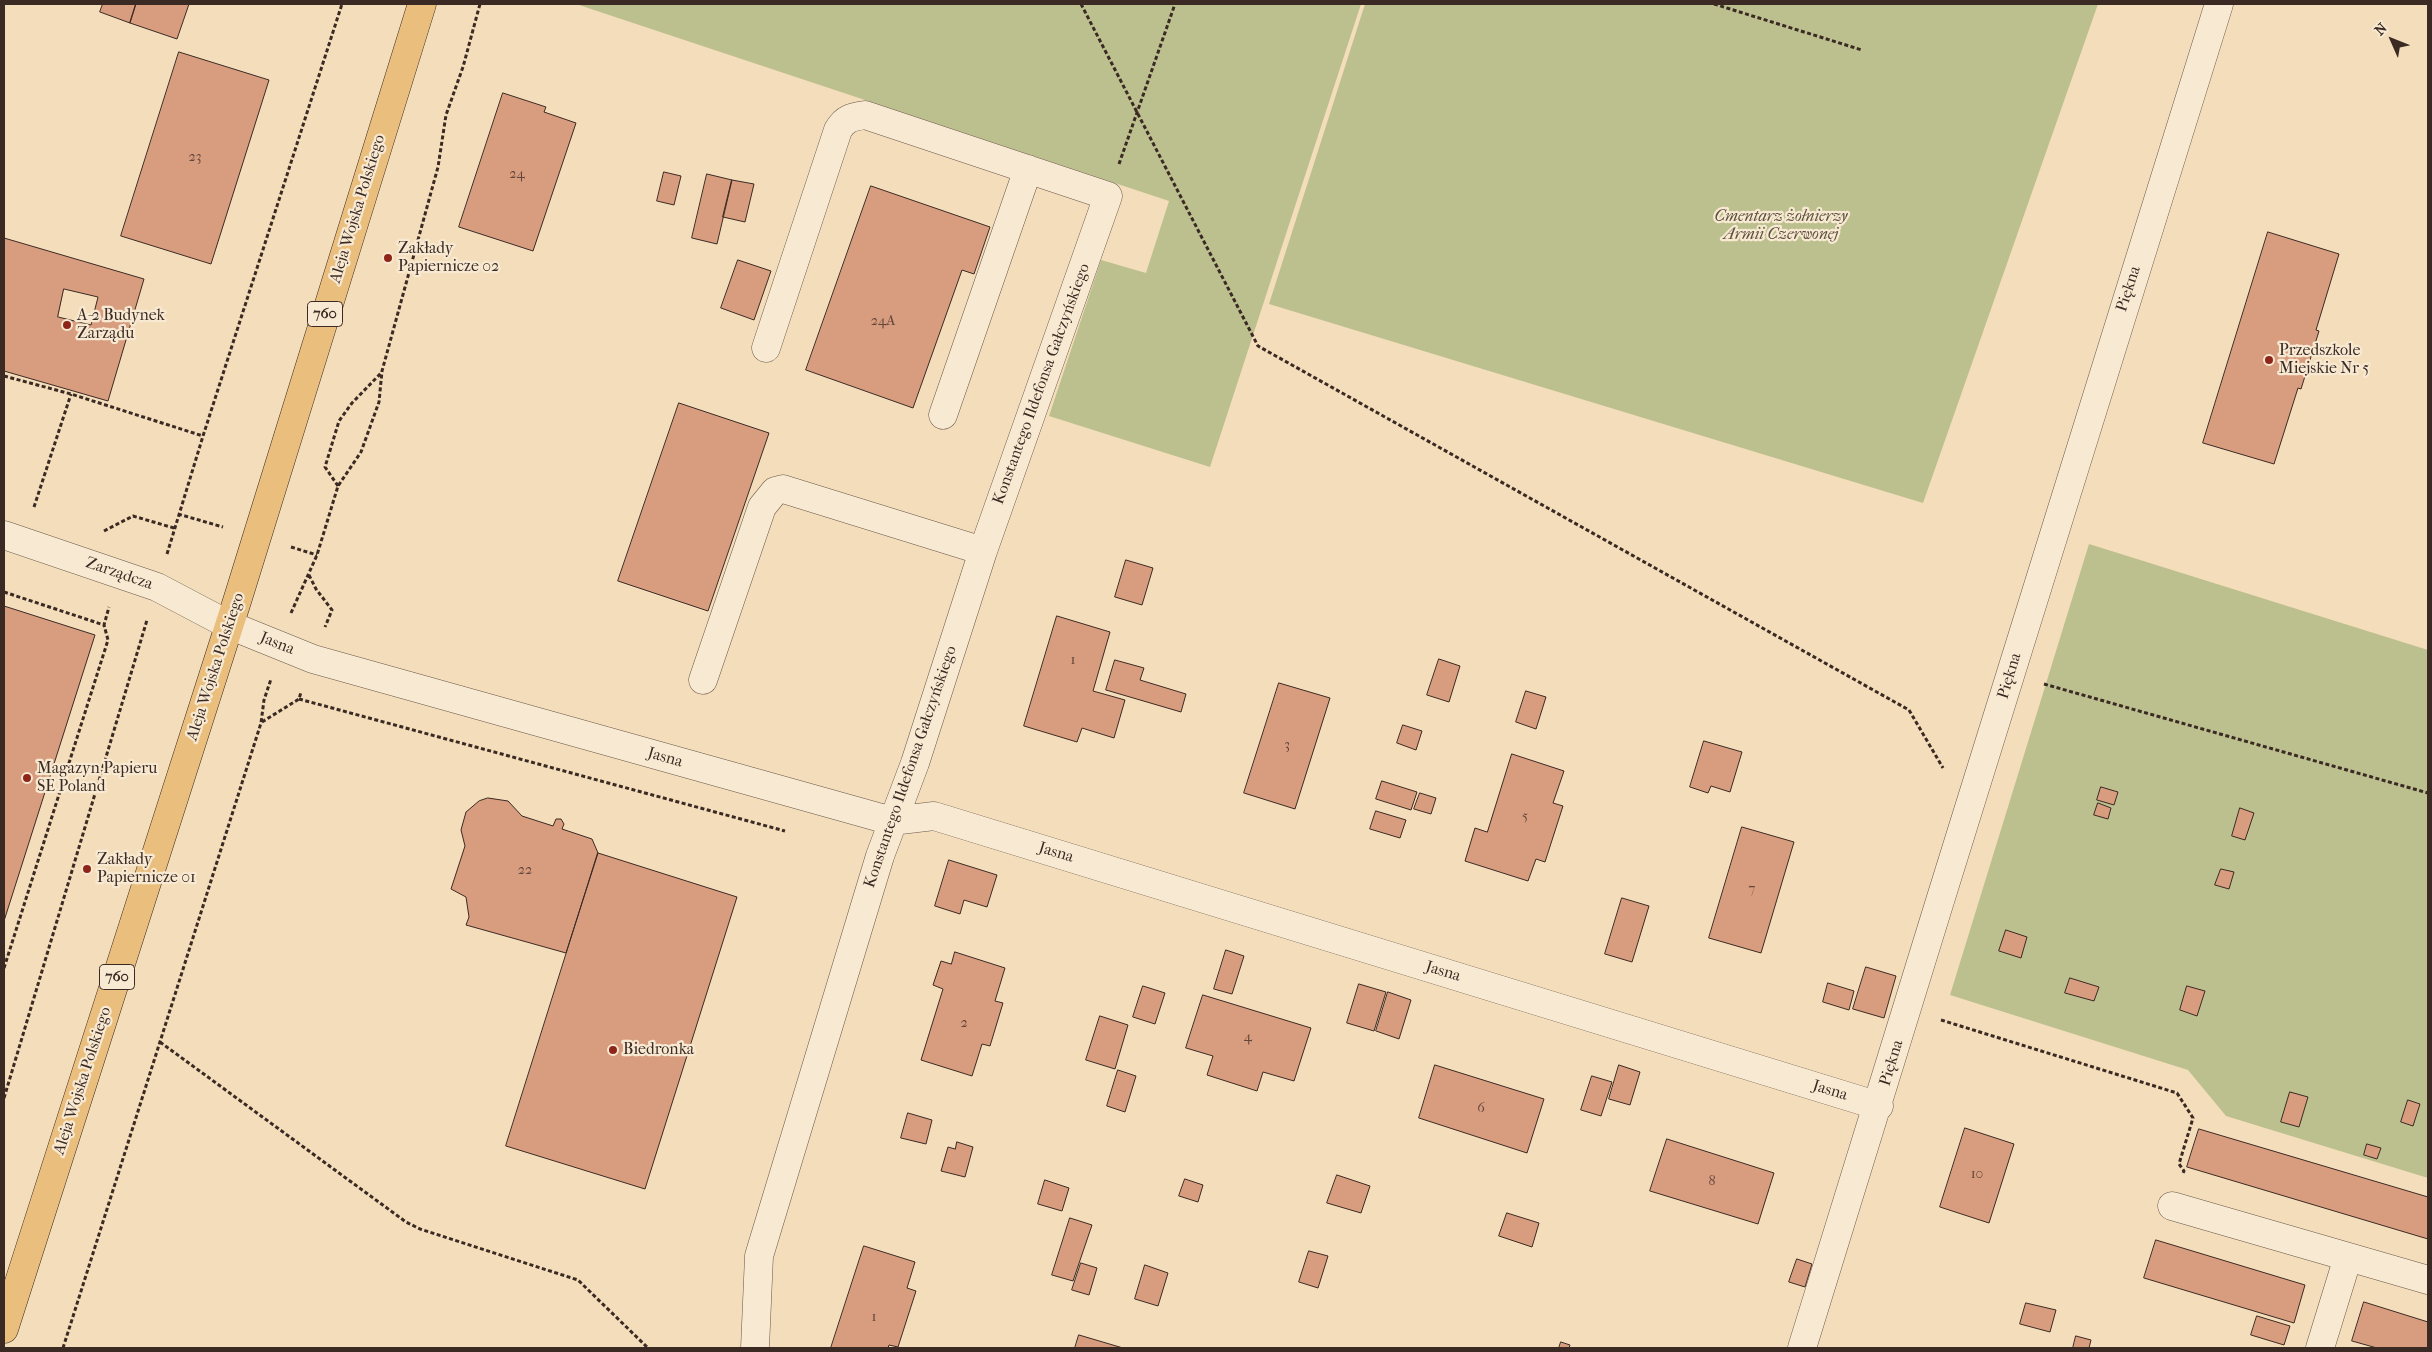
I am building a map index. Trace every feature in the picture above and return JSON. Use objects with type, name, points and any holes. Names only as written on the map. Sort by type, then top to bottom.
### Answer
[{"type":"main road","name":"Aleja Wojska Polskiego","points":[[4,1329],[229,625],[422,4]]},
{"type":"street","name":"Piękna","points":[[1802,1348],[1879,1106],[2105,363],[2219,4]]},
{"type":"street","points":[[766,348],[838,130],[843,121],[865,115],[1108,196]]},
{"type":"street","points":[[943,415],[1028,169]]},
{"type":"street","name":"Konstantego Ildefonsa Gałczyńskiego","points":[[754,1348],[759,1256],[892,821],[915,763],[982,551],[1108,196]]},
{"type":"street","points":[[703,680],[762,507],[775,491],[784,489],[982,551]]},
{"type":"street","name":"Zarządcza","points":[[4,534],[157,587],[229,625]]},
{"type":"street","name":"Jasna","points":[[229,625],[313,659],[892,821],[934,816],[1879,1106]]},
{"type":"street","points":[[2172,1206],[2428,1280]]},
{"type":"street","points":[[2320,1348],[2348,1257]]},
{"type":"path","points":[[4,1098],[203,436],[342,4]]},
{"type":"path","points":[[63,1348],[261,723],[299,699],[332,610],[316,589],[309,575],[338,486],[361,452],[379,402],[382,371],[438,167],[446,115],[464,67],[480,4]]},
{"type":"path","points":[[1081,4],[1258,346],[1910,710],[1968,812]]},
{"type":"path","points":[[1108,196],[1136,111],[1175,4]]},
{"type":"path","points":[[1714,4],[1862,50]]},
{"type":"path","points":[[338,486],[325,468],[339,421],[352,402],[382,371]]},
{"type":"path","points":[[4,376],[70,394],[203,436]]},
{"type":"path","points":[[33,513],[70,394]]},
{"type":"path","points":[[4,592],[104,625]]},
{"type":"path","points":[[4,968],[108,640],[104,625],[111,601]]},
{"type":"path","points":[[2010,674],[2428,793]]},
{"type":"path","points":[[299,699],[795,833]]},
{"type":"path","points":[[1933,1017],[2177,1094],[2193,1118],[2179,1164],[2184,1171],[2172,1206]]},
{"type":"path","points":[[160,1042],[406,1222],[420,1230],[578,1280],[648,1348]]},
{"type":"green space","points":[[576,4],[1361,4],[1210,467],[1049,416],[1101,260],[1146,273],[1169,201]]},
{"type":"green space","name":"Cmentarz żołnierzy Armii Czerwonej","points":[[1365,4],[2098,4],[1923,503],[1269,304]]},
{"type":"green space","points":[[2089,544],[2428,650],[2428,1178],[2226,1116],[2188,1070],[1950,995]]},
{"type":"building","points":[[103,4],[136,4],[130,23],[100,12]]},
{"type":"building","points":[[136,4],[189,4],[177,39],[130,23]]},
{"type":"building","points":[[179,52],[269,80],[211,264],[121,236]]},
{"type":"building","points":[[503,93],[546,107],[544,112],[576,123],[533,251],[459,227]]},
{"type":"building","points":[[664,172],[681,176],[674,205],[657,201]]},
{"type":"building","points":[[707,174],[732,180],[717,244],[692,238]]},
{"type":"building","points":[[732,180],[754,184],[745,222],[723,217]]},
{"type":"building","points":[[871,186],[990,227],[974,274],[962,270],[913,408],[806,370]]},
{"type":"building","name":"Przedszkole Miejskie Nr 5","points":[[2268,232],[2339,254],[2316,330],[2319,331],[2301,389],[2298,388],[2274,464],[2203,443]]},
{"type":"building","name":"A-2 Budynek Zarządu","points":[[4,238],[144,279],[108,401],[4,371]]},
{"type":"building","points":[[738,260],[771,271],[754,320],[721,308]]},
{"type":"building","points":[[64,289],[98,297],[91,325],[58,317]]},
{"type":"building","points":[[679,403],[769,433],[708,611],[618,581]]},
{"type":"building","points":[[1126,560],[1153,568],[1142,605],[1115,597]]},
{"type":"building","name":"Magazyn Papieru SE Poland","points":[[4,606],[95,635],[4,921]]},
{"type":"building","points":[[1057,616],[1110,632],[1093,691],[1125,700],[1114,738],[1082,728],[1077,742],[1024,726]]},
{"type":"building","points":[[1439,659],[1460,666],[1449,702],[1427,695]]},
{"type":"building","points":[[1115,660],[1144,668],[1140,680],[1186,694],[1181,712],[1106,690]]},
{"type":"building","points":[[1279,683],[1330,698],[1295,809],[1244,793]]},
{"type":"building","points":[[1526,691],[1546,697],[1536,729],[1516,722]]},
{"type":"building","points":[[1403,725],[1422,731],[1416,750],[1397,743]]},
{"type":"building","points":[[1704,741],[1742,752],[1730,792],[1711,786],[1708,793],[1690,787]]},
{"type":"building","points":[[1512,754],[1564,771],[1553,803],[1563,806],[1545,862],[1536,859],[1528,881],[1465,861],[1475,828],[1487,832]]},
{"type":"building","points":[[1382,781],[1417,792],[1411,810],[1376,799]]},
{"type":"building","points":[[2101,787],[2118,792],[2114,805],[2097,800]]},
{"type":"building","points":[[1420,793],[1436,798],[1431,814],[1414,809]]},
{"type":"building","points":[[488,798],[508,801],[522,816],[553,826],[556,819],[561,819],[564,824],[562,829],[592,839],[598,853],[566,953],[466,925],[469,917],[466,897],[451,889],[465,846],[461,830],[466,812],[479,801]]},
{"type":"building","points":[[2098,803],[2111,808],[2108,819],[2094,815]]},
{"type":"building","points":[[2240,808],[2254,813],[2245,840],[2232,836]]},
{"type":"building","points":[[1376,811],[1406,820],[1400,838],[1370,829]]},
{"type":"building","points":[[1742,827],[1794,842],[1761,953],[1709,938]]},
{"type":"building","name":"Biedronka","points":[[598,853],[737,897],[645,1189],[506,1146]]},
{"type":"building","points":[[949,860],[997,875],[987,907],[964,900],[960,914],[935,906]]},
{"type":"building","points":[[2221,869],[2234,872],[2229,889],[2215,885]]},
{"type":"building","points":[[1622,898],[1649,906],[1632,962],[1605,954]]},
{"type":"building","points":[[2006,930],[2027,937],[2021,958],[1999,951]]},
{"type":"building","points":[[1226,950],[1244,956],[1232,994],[1214,989]]},
{"type":"building","points":[[955,952],[1005,968],[995,1001],[1003,1003],[990,1046],[982,1044],[972,1076],[921,1060],[943,989],[933,985],[941,961],[951,964]]},
{"type":"building","points":[[1866,967],[1896,976],[1884,1018],[1853,1009]]},
{"type":"building","points":[[2070,978],[2099,987],[2094,1001],[2065,993]]},
{"type":"building","points":[[1828,983],[1854,991],[1849,1010],[1823,1002]]},
{"type":"building","points":[[1359,984],[1386,992],[1374,1031],[1347,1023]]},
{"type":"building","points":[[1143,986],[1165,993],[1155,1024],[1133,1017]]},
{"type":"building","points":[[2187,986],[2205,991],[2197,1016],[2180,1010]]},
{"type":"building","points":[[1388,992],[1411,1000],[1399,1039],[1376,1031]]},
{"type":"building","points":[[1203,995],[1311,1028],[1294,1081],[1263,1072],[1257,1091],[1207,1075],[1213,1056],[1186,1048]]},
{"type":"building","points":[[1100,1016],[1128,1025],[1115,1069],[1086,1060]]},
{"type":"building","points":[[1435,1065],[1544,1099],[1527,1153],[1419,1118]]},
{"type":"building","points":[[1619,1065],[1640,1072],[1630,1105],[1609,1099]]},
{"type":"building","points":[[1118,1070],[1136,1076],[1125,1112],[1107,1106]]},
{"type":"building","points":[[1592,1076],[1612,1082],[1601,1116],[1581,1110]]},
{"type":"building","points":[[2290,1092],[2308,1097],[2299,1127],[2281,1122]]},
{"type":"building","points":[[2408,1100],[2420,1104],[2413,1126],[2401,1122]]},
{"type":"building","points":[[908,1113],[932,1120],[926,1144],[901,1138]]},
{"type":"building","points":[[1965,1128],[2014,1144],[1989,1223],[1940,1207]]},
{"type":"building","points":[[2199,1129],[2428,1197],[2428,1239],[2187,1167]]},
{"type":"building","points":[[1667,1139],[1774,1173],[1758,1224],[1650,1191]]},
{"type":"building","points":[[957,1142],[973,1147],[965,1177],[941,1171],[948,1147],[955,1149]]},
{"type":"building","points":[[2367,1144],[2381,1148],[2377,1159],[2364,1155]]},
{"type":"building","points":[[1337,1175],[1370,1186],[1361,1213],[1327,1203]]},
{"type":"building","points":[[1185,1179],[1203,1185],[1198,1202],[1179,1196]]},
{"type":"building","points":[[1045,1180],[1069,1188],[1062,1211],[1038,1204]]},
{"type":"building","points":[[1507,1213],[1539,1223],[1532,1247],[1499,1236]]},
{"type":"building","points":[[1070,1218],[1092,1225],[1073,1281],[1052,1275]]},
{"type":"building","points":[[2156,1240],[2305,1285],[2294,1323],[2144,1278]]},
{"type":"building","points":[[864,1246],[915,1262],[907,1288],[916,1291],[898,1347],[889,1345],[888,1348],[831,1348]]},
{"type":"building","points":[[1309,1251],[1328,1256],[1318,1288],[1299,1282]]},
{"type":"building","points":[[1797,1259],[1812,1264],[1805,1287],[1789,1282]]},
{"type":"building","points":[[1081,1263],[1097,1268],[1089,1295],[1072,1290]]},
{"type":"building","points":[[1145,1265],[1168,1273],[1158,1306],[1135,1299]]},
{"type":"building","points":[[2364,1302],[2428,1322],[2428,1348],[2377,1348],[2352,1341]]},
{"type":"building","points":[[2026,1303],[2056,1310],[2050,1332],[2020,1324]]},
{"type":"building","points":[[2257,1316],[2290,1326],[2284,1345],[2251,1335]]},
{"type":"building","points":[[1079,1335],[1123,1348],[1075,1348]]},
{"type":"building","points":[[2076,1336],[2091,1340],[2089,1348],[2073,1348]]},
{"type":"building","points":[[1561,1342],[1570,1345],[1569,1348],[1559,1348]]},
{"type":"place","name":"Zakłady Papiernicze 02","points":[[388,258]]},
{"type":"place","name":"A-2 Budynek Zarządu","points":[[67,325]]},
{"type":"place","name":"Przedszkole Miejskie Nr 5","points":[[2269,360]]},
{"type":"place","name":"Magazyn Papieru SE Poland","points":[[27,778]]},
{"type":"place","name":"Zakłady Papiernicze 01","points":[[87,869]]},
{"type":"place","name":"Biedronka","points":[[613,1050]]}]
